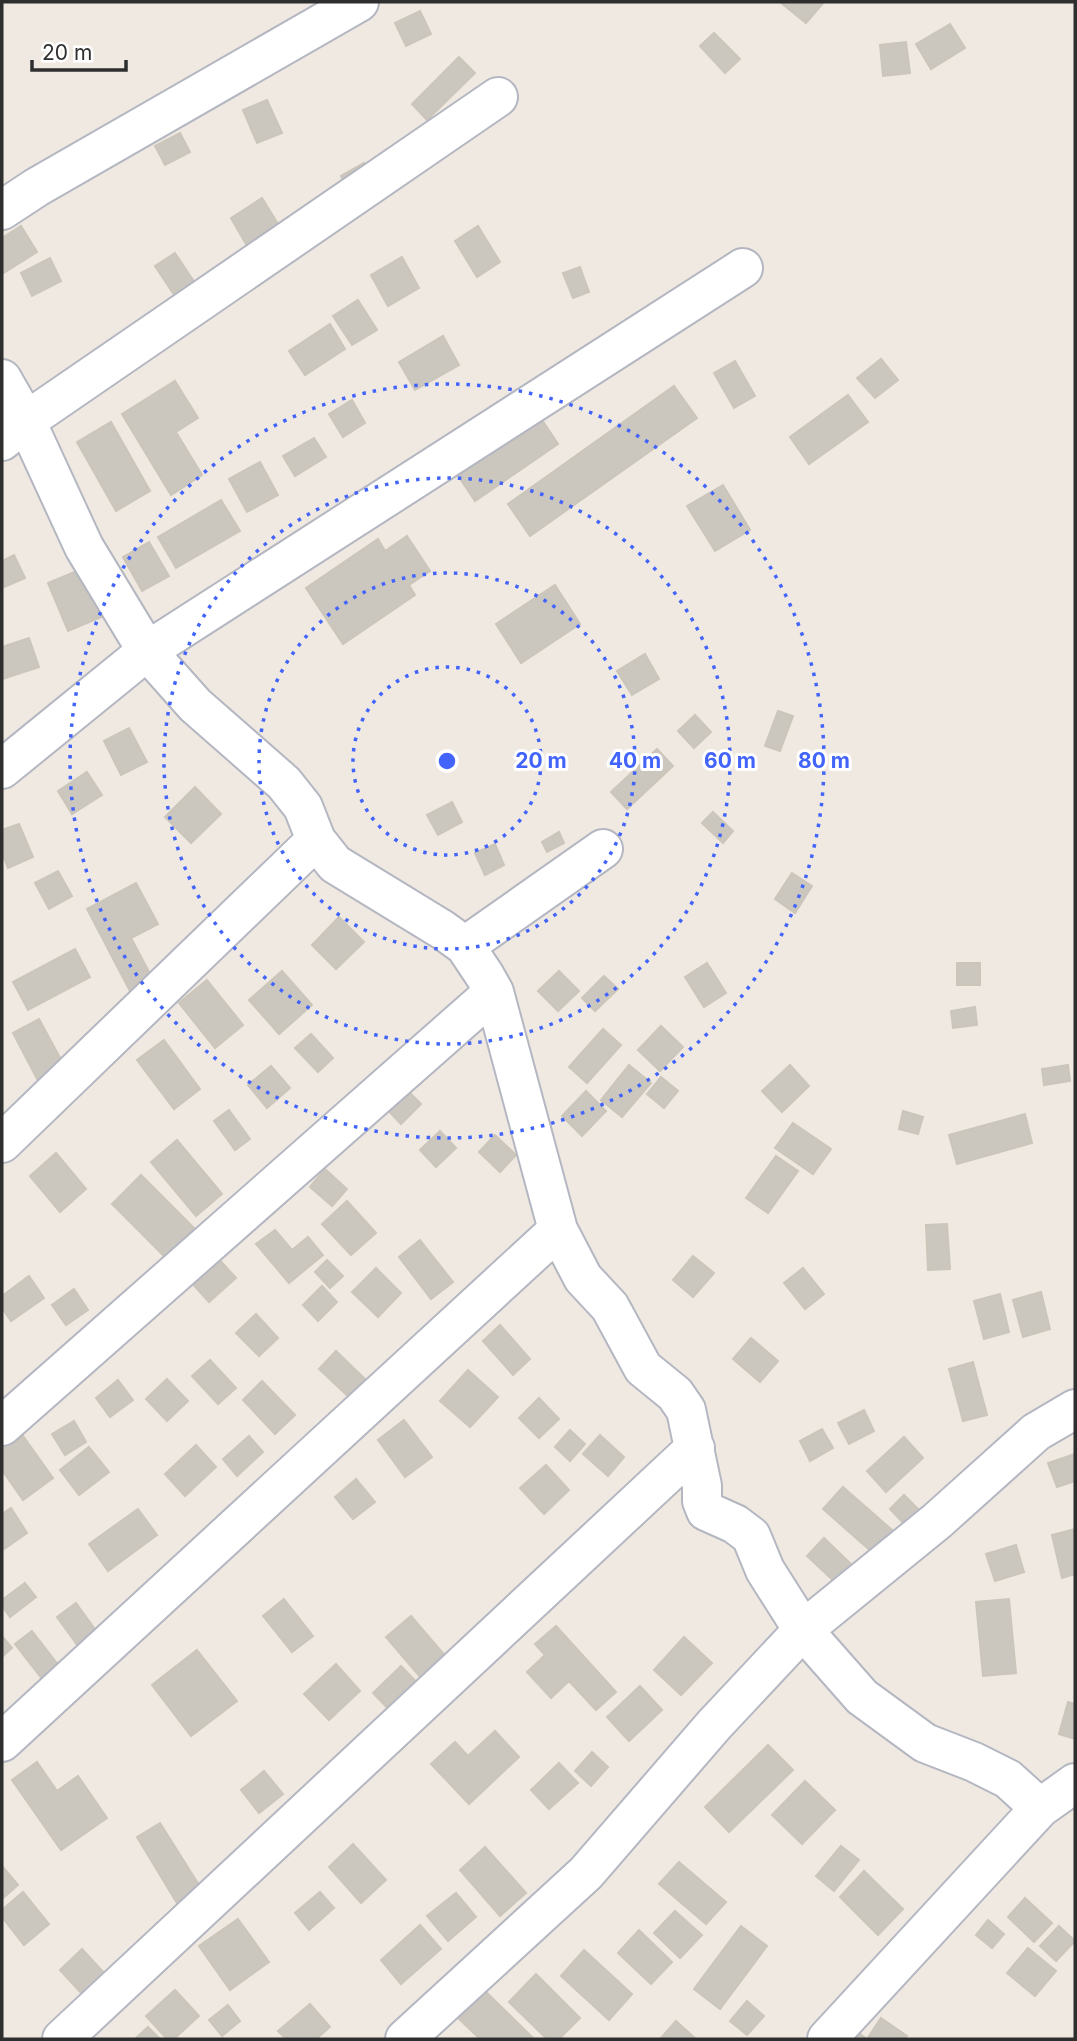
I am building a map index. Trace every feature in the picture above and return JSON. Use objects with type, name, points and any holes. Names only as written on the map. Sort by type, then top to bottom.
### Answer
[{"type":"street","points":[[2,210],[359,2]]},
{"type":"street","points":[[14,431],[498,97]]},
{"type":"street","points":[[2,769],[147,651],[743,268]]},
{"type":"street","points":[[2,379],[14,431],[147,651],[195,705],[284,783],[303,807],[316,840],[335,863],[465,946],[485,976],[494,992],[558,1230],[583,1278],[610,1307],[643,1368],[675,1394],[686,1410],[706,1511],[735,1524],[751,1536],[765,1570],[803,1630],[862,1697],[925,1743],[1008,1779],[1040,1808]]},
{"type":"street","points":[[2,1143],[316,840]]},
{"type":"street","points":[[465,946],[603,849]]},
{"type":"street","points":[[2,1426],[494,992]]},
{"type":"street","points":[[2,1742],[558,1230]]},
{"type":"street","points":[[405,2039],[586,1873],[714,1725],[803,1630],[937,1521],[1036,1432],[1075,1409]]},
{"type":"street","points":[[62,2039],[695,1448]]},
{"type":"street","points":[[827,2039],[1040,1808],[1075,1783]]},
{"type":"building","points":[[780,2],[824,2],[806,23]]},
{"type":"building","points":[[420,11],[431,34],[406,46],[395,23]]},
{"type":"building","points":[[950,24],[965,48],[931,69],[916,44]]},
{"type":"building","points":[[714,33],[740,59],[725,73],[700,46]]},
{"type":"building","points":[[906,42],[910,73],[883,76],[880,45]]},
{"type":"building","points":[[459,57],[475,73],[427,120],[412,104]]},
{"type":"building","points":[[267,100],[282,133],[257,143],[243,110]]},
{"type":"building","points":[[180,133],[190,152],[165,165],[155,146]]},
{"type":"building","points":[[364,163],[371,178],[348,191],[341,176]]},
{"type":"building","points":[[262,198],[278,224],[246,244],[231,218]]},
{"type":"building","points":[[21,226],[37,252],[2,274],[2,238]]},
{"type":"building","points":[[478,226],[500,262],[477,277],[455,241]]},
{"type":"building","points":[[175,253],[201,292],[181,305],[155,266]]},
{"type":"building","points":[[402,257],[419,288],[388,306],[371,275]]},
{"type":"building","points":[[50,258],[61,281],[32,296],[21,273]]},
{"type":"building","points":[[580,267],[589,292],[573,298],[563,273]]},
{"type":"building","points":[[358,300],[377,330],[352,345],[333,316]]},
{"type":"building","points":[[330,324],[345,349],[305,375],[289,351]]},
{"type":"building","points":[[443,336],[459,365],[415,390],[399,362]]},
{"type":"building","points":[[881,359],[898,380],[875,398],[857,378]]},
{"type":"building","points":[[735,361],[755,396],[734,408],[714,373]]},
{"type":"building","points":[[175,381],[198,418],[176,432],[202,475],[171,495],[122,414]]},
{"type":"building","points":[[674,386],[697,418],[530,536],[508,504]]},
{"type":"building","points":[[848,395],[868,422],[809,464],[790,437]]},
{"type":"building","points":[[352,400],[365,423],[343,437],[329,414]]},
{"type":"building","points":[[540,417],[558,444],[475,501],[457,474]]},
{"type":"building","points":[[111,422],[150,491],[116,511],[77,442]]},
{"type":"building","points":[[314,438],[326,457],[295,476],[283,456]]},
{"type":"building","points":[[260,462],[278,495],[247,512],[229,479]]},
{"type":"building","points":[[723,485],[750,530],[715,551],[687,506]]},
{"type":"building","points":[[221,500],[240,531],[176,568],[158,537]]},
{"type":"building","points":[[407,536],[430,571],[409,585],[415,595],[343,644],[306,588],[378,539],[385,551]]},
{"type":"building","points":[[149,542],[169,576],[142,591],[123,557]]},
{"type":"building","points":[[14,555],[25,578],[2,588],[2,561]]},
{"type":"building","points":[[84,568],[104,616],[68,631],[48,583]]},
{"type":"building","points":[[555,585],[580,624],[521,663],[496,624]]},
{"type":"building","points":[[29,638],[39,667],[2,679],[2,647]]},
{"type":"building","points":[[645,654],[659,679],[632,695],[617,671]]},
{"type":"building","points":[[778,711],[793,716],[780,751],[765,746]]},
{"type":"building","points":[[695,715],[711,732],[694,748],[678,731]]},
{"type":"building","points":[[129,728],[147,762],[121,775],[104,741]]},
{"type":"building","points":[[657,749],[673,766],[627,809],[611,792]]},
{"type":"building","points":[[87,772],[102,795],[72,814],[58,791]]},
{"type":"building","points":[[195,787],[221,814],[191,843],[165,817]]},
{"type":"building","points":[[452,802],[462,822],[438,835],[427,815]]},
{"type":"building","points":[[713,812],[733,831],[723,843],[702,823]]},
{"type":"building","points":[[19,824],[33,857],[8,868],[2,853],[2,830]]},
{"type":"building","points":[[559,832],[564,843],[547,852],[542,842]]},
{"type":"building","points":[[495,844],[504,865],[485,875],[475,853]]},
{"type":"building","points":[[58,871],[72,896],[49,909],[35,883]]},
{"type":"building","points":[[792,873],[812,886],[795,913],[775,899]]},
{"type":"building","points":[[136,883],[158,924],[131,938],[155,983],[132,995],[87,909]]},
{"type":"building","points":[[339,917],[364,942],[336,969],[312,945]]},
{"type":"building","points":[[75,949],[90,977],[28,1010],[13,982]]},
{"type":"building","points":[[707,963],[726,993],[704,1007],[685,977]]},
{"type":"building","points":[[957,963],[980,963],[980,985],[957,985]]},
{"type":"building","points":[[282,971],[312,1005],[279,1034],[249,1000]]},
{"type":"building","points":[[559,971],[579,991],[558,1011],[538,991]]},
{"type":"building","points":[[604,976],[618,989],[595,1011],[582,998]]},
{"type":"building","points":[[207,980],[243,1025],[215,1048],[179,1003]]},
{"type":"building","points":[[975,1007],[977,1025],[953,1028],[951,1011]]},
{"type":"building","points":[[39,1019],[64,1065],[37,1079],[13,1033]]},
{"type":"building","points":[[661,1026],[683,1047],[660,1071],[638,1050]]},
{"type":"building","points":[[603,1029],[621,1045],[587,1083],[569,1067]]},
{"type":"building","points":[[311,1034],[333,1058],[318,1072],[295,1048]]},
{"type":"building","points":[[164,1040],[200,1089],[174,1109],[137,1060]]},
{"type":"building","points":[[629,1065],[651,1083],[622,1117],[601,1100]]},
{"type":"building","points":[[790,1065],[809,1086],[782,1112],[762,1091]]},
{"type":"building","points":[[1068,1065],[1070,1081],[1044,1085],[1042,1069]]},
{"type":"building","points":[[271,1066],[290,1088],[267,1108],[248,1085]]},
{"type":"building","points":[[661,1077],[678,1091],[664,1108],[647,1094]]},
{"type":"building","points":[[402,1085],[421,1104],[401,1124],[382,1104]]},
{"type":"building","points":[[586,1091],[606,1111],[582,1136],[562,1116]]},
{"type":"building","points":[[229,1110],[250,1139],[235,1150],[214,1121]]},
{"type":"building","points":[[903,1111],[923,1117],[918,1134],[899,1129]]},
{"type":"building","points":[[1025,1114],[1032,1143],[957,1164],[949,1135]]},
{"type":"building","points":[[793,1123],[831,1149],[813,1174],[775,1148]]},
{"type":"building","points":[[440,1131],[456,1148],[436,1167],[420,1150]]},
{"type":"building","points":[[495,1135],[516,1155],[500,1172],[479,1152]]},
{"type":"building","points":[[177,1140],[222,1194],[196,1216],[151,1162]]},
{"type":"building","points":[[56,1153],[86,1189],[60,1212],[30,1176]]},
{"type":"building","points":[[776,1156],[798,1171],[768,1213],[746,1198]]},
{"type":"building","points":[[325,1169],[347,1189],[332,1206],[310,1187]]},
{"type":"building","points":[[141,1175],[200,1234],[171,1263],[112,1204]]},
{"type":"building","points":[[347,1201],[376,1233],[351,1255],[322,1224]]},
{"type":"building","points":[[947,1224],[950,1269],[928,1270],[926,1225]]},
{"type":"building","points":[[275,1230],[292,1250],[308,1237],[323,1255],[289,1283],[256,1244]]},
{"type":"building","points":[[420,1240],[453,1282],[431,1299],[399,1257]]},
{"type":"building","points":[[216,1256],[236,1278],[209,1302],[189,1280]]},
{"type":"building","points":[[693,1256],[714,1273],[693,1297],[673,1280]]},
{"type":"building","points":[[327,1260],[343,1276],[330,1288],[315,1272]]},
{"type":"building","points":[[376,1268],[401,1293],[378,1317],[352,1292]]},
{"type":"building","points":[[803,1268],[824,1294],[805,1309],[784,1283]]},
{"type":"building","points":[[29,1276],[44,1298],[11,1321],[2,1308],[2,1296]]},
{"type":"building","points":[[322,1286],[337,1302],[318,1321],[303,1305]]},
{"type":"building","points":[[74,1289],[88,1310],[66,1325],[52,1305]]},
{"type":"building","points":[[1041,1292],[1050,1329],[1023,1337],[1013,1300]]},
{"type":"building","points":[[1000,1294],[1009,1332],[984,1339],[974,1301]]},
{"type":"building","points":[[256,1314],[278,1338],[259,1356],[236,1333]]},
{"type":"building","points":[[500,1325],[530,1359],[513,1375],[483,1341]]},
{"type":"building","points":[[751,1338],[778,1361],[760,1382],[733,1359]]},
{"type":"building","points":[[336,1351],[367,1381],[350,1398],[319,1369]]},
{"type":"building","points":[[210,1360],[236,1388],[218,1404],[192,1376]]},
{"type":"building","points":[[973,1362],[987,1415],[963,1421],[949,1369]]},
{"type":"building","points":[[468,1370],[498,1397],[470,1427],[440,1401]]},
{"type":"building","points":[[167,1379],[188,1401],[167,1421],[146,1399]]},
{"type":"building","points":[[118,1380],[133,1400],[110,1417],[96,1398]]},
{"type":"building","points":[[262,1381],[295,1415],[275,1434],[243,1400]]},
{"type":"building","points":[[539,1398],[559,1419],[539,1438],[519,1418]]},
{"type":"building","points":[[864,1410],[874,1431],[849,1444],[838,1423]]},
{"type":"building","points":[[404,1420],[432,1457],[405,1477],[378,1440]]},
{"type":"building","points":[[74,1421],[86,1442],[65,1455],[52,1434]]},
{"type":"building","points":[[822,1429],[833,1448],[810,1461],[800,1441]]},
{"type":"building","points":[[570,1430],[585,1444],[570,1461],[555,1447]]},
{"type":"building","points":[[21,1433],[53,1478],[23,1500],[2,1470],[2,1447]]},
{"type":"building","points":[[600,1435],[624,1457],[608,1476],[583,1454]]},
{"type":"building","points":[[249,1436],[263,1452],[237,1476],[223,1459]]},
{"type":"building","points":[[904,1437],[923,1458],[886,1492],[867,1471]]},
{"type":"building","points":[[196,1445],[216,1467],[185,1496],[165,1474]]},
{"type":"building","points":[[89,1447],[109,1472],[79,1495],[60,1470]]},
{"type":"building","points":[[1075,1454],[1075,1481],[1057,1487],[1048,1463]]},
{"type":"building","points":[[546,1465],[569,1490],[544,1514],[520,1488]]},
{"type":"building","points":[[356,1479],[375,1502],[353,1519],[335,1497]]},
{"type":"building","points":[[843,1487],[900,1537],[880,1559],[823,1509]]},
{"type":"building","points":[[904,1495],[924,1515],[909,1529],[890,1509]]},
{"type":"building","points":[[11,1508],[27,1533],[4,1549],[2,1514]]},
{"type":"building","points":[[138,1509],[157,1535],[108,1571],[89,1544]]},
{"type":"building","points":[[1075,1529],[1075,1574],[1062,1578],[1052,1535]]},
{"type":"building","points":[[824,1538],[853,1566],[836,1583],[807,1556]]},
{"type":"building","points":[[1016,1545],[1024,1572],[995,1581],[986,1554]]},
{"type":"building","points":[[25,1583],[36,1597],[10,1617],[2,1606],[2,1600]]},
{"type":"building","points":[[284,1599],[313,1636],[292,1652],[263,1616]]},
{"type":"building","points":[[1009,1599],[1016,1673],[983,1676],[976,1602]]},
{"type":"building","points":[[76,1603],[97,1632],[78,1646],[57,1617]]},
{"type":"building","points":[[411,1616],[447,1658],[422,1679],[386,1637]]},
{"type":"building","points":[[556,1626],[616,1692],[596,1710],[569,1681],[551,1698],[527,1672],[545,1655],[535,1644]]},
{"type":"building","points":[[32,1631],[63,1671],[46,1684],[15,1644]]},
{"type":"building","points":[[2,1636],[12,1648],[2,1657]]},
{"type":"building","points":[[684,1637],[712,1663],[681,1695],[654,1670]]},
{"type":"building","points":[[197,1650],[237,1701],[191,1736],[152,1685]]},
{"type":"building","points":[[336,1664],[360,1691],[329,1720],[304,1694]]},
{"type":"building","points":[[401,1666],[426,1692],[398,1719],[373,1693]]},
{"type":"building","points":[[640,1686],[662,1710],[629,1741],[607,1717]]},
{"type":"building","points":[[1068,1702],[1075,1704],[1075,1739],[1059,1734]]},
{"type":"building","points":[[495,1731],[519,1757],[469,1804],[431,1764],[455,1742],[468,1756]]},
{"type":"building","points":[[768,1745],[793,1770],[729,1832],[705,1807]]},
{"type":"building","points":[[592,1752],[608,1767],[591,1786],[575,1771]]},
{"type":"building","points":[[37,1762],[57,1791],[78,1776],[107,1818],[61,1850],[12,1780]]},
{"type":"building","points":[[559,1763],[578,1783],[549,1809],[531,1790]]},
{"type":"building","points":[[264,1771],[283,1794],[259,1813],[241,1790]]},
{"type":"building","points":[[805,1781],[835,1810],[802,1844],[772,1815]]},
{"type":"building","points":[[160,1823],[204,1893],[180,1908],[137,1837]]},
{"type":"building","points":[[353,1844],[386,1880],[361,1903],[329,1867]]},
{"type":"building","points":[[841,1846],[859,1860],[834,1891],[816,1876]]},
{"type":"building","points":[[485,1847],[526,1893],[500,1916],[460,1870]]},
{"type":"building","points":[[679,1862],[726,1902],[706,1924],[659,1884]]},
{"type":"building","points":[[2,1866],[18,1885],[2,1899]]},
{"type":"building","points":[[864,1871],[903,1909],[878,1935],[840,1897]]},
{"type":"building","points":[[23,1892],[49,1924],[24,1945],[2,1917],[2,1910]]},
{"type":"building","points":[[320,1892],[334,1908],[309,1930],[295,1913]]},
{"type":"building","points":[[456,1893],[476,1917],[448,1941],[427,1916]]},
{"type":"building","points":[[1025,1898],[1052,1923],[1034,1942],[1008,1917]]},
{"type":"building","points":[[675,1911],[702,1935],[680,1958],[654,1933]]},
{"type":"building","points":[[238,1919],[269,1962],[230,1990],[199,1946]]},
{"type":"building","points":[[988,1920],[1004,1934],[992,1948],[976,1935]]},
{"type":"building","points":[[420,1925],[441,1949],[401,1984],[381,1960]]},
{"type":"building","points":[[741,1926],[767,1946],[720,2009],[694,1989]]},
{"type":"building","points":[[1059,1926],[1075,1941],[1056,1961],[1040,1946]]},
{"type":"building","points":[[639,1930],[672,1962],[651,1984],[618,1953]]},
{"type":"building","points":[[1028,1948],[1056,1971],[1035,1996],[1007,1973]]},
{"type":"building","points":[[82,1949],[105,1974],[83,1995],[60,1970]]},
{"type":"building","points":[[584,1950],[632,1994],[609,2020],[561,1976]]},
{"type":"building","points":[[536,1974],[580,2018],[559,2039],[547,2039],[509,2002]]},
{"type":"building","points":[[483,1989],[534,2039],[480,2039],[456,2016]]},
{"type":"building","points":[[175,1990],[199,2016],[174,2039],[167,2039],[146,2016]]},
{"type":"building","points":[[747,2001],[764,2016],[747,2035],[730,2021]]},
{"type":"building","points":[[310,2004],[330,2027],[316,2039],[286,2039],[278,2031]]},
{"type":"building","points":[[228,2005],[240,2021],[222,2036],[209,2020]]},
{"type":"building","points":[[881,2018],[907,2036],[904,2039],[867,2039]]},
{"type":"building","points":[[676,2021],[696,2039],[660,2039]]},
{"type":"building","points":[[148,2027],[160,2039],[135,2039]]},
{"type":"building","points":[[852,2028],[867,2039],[844,2039]]}]
